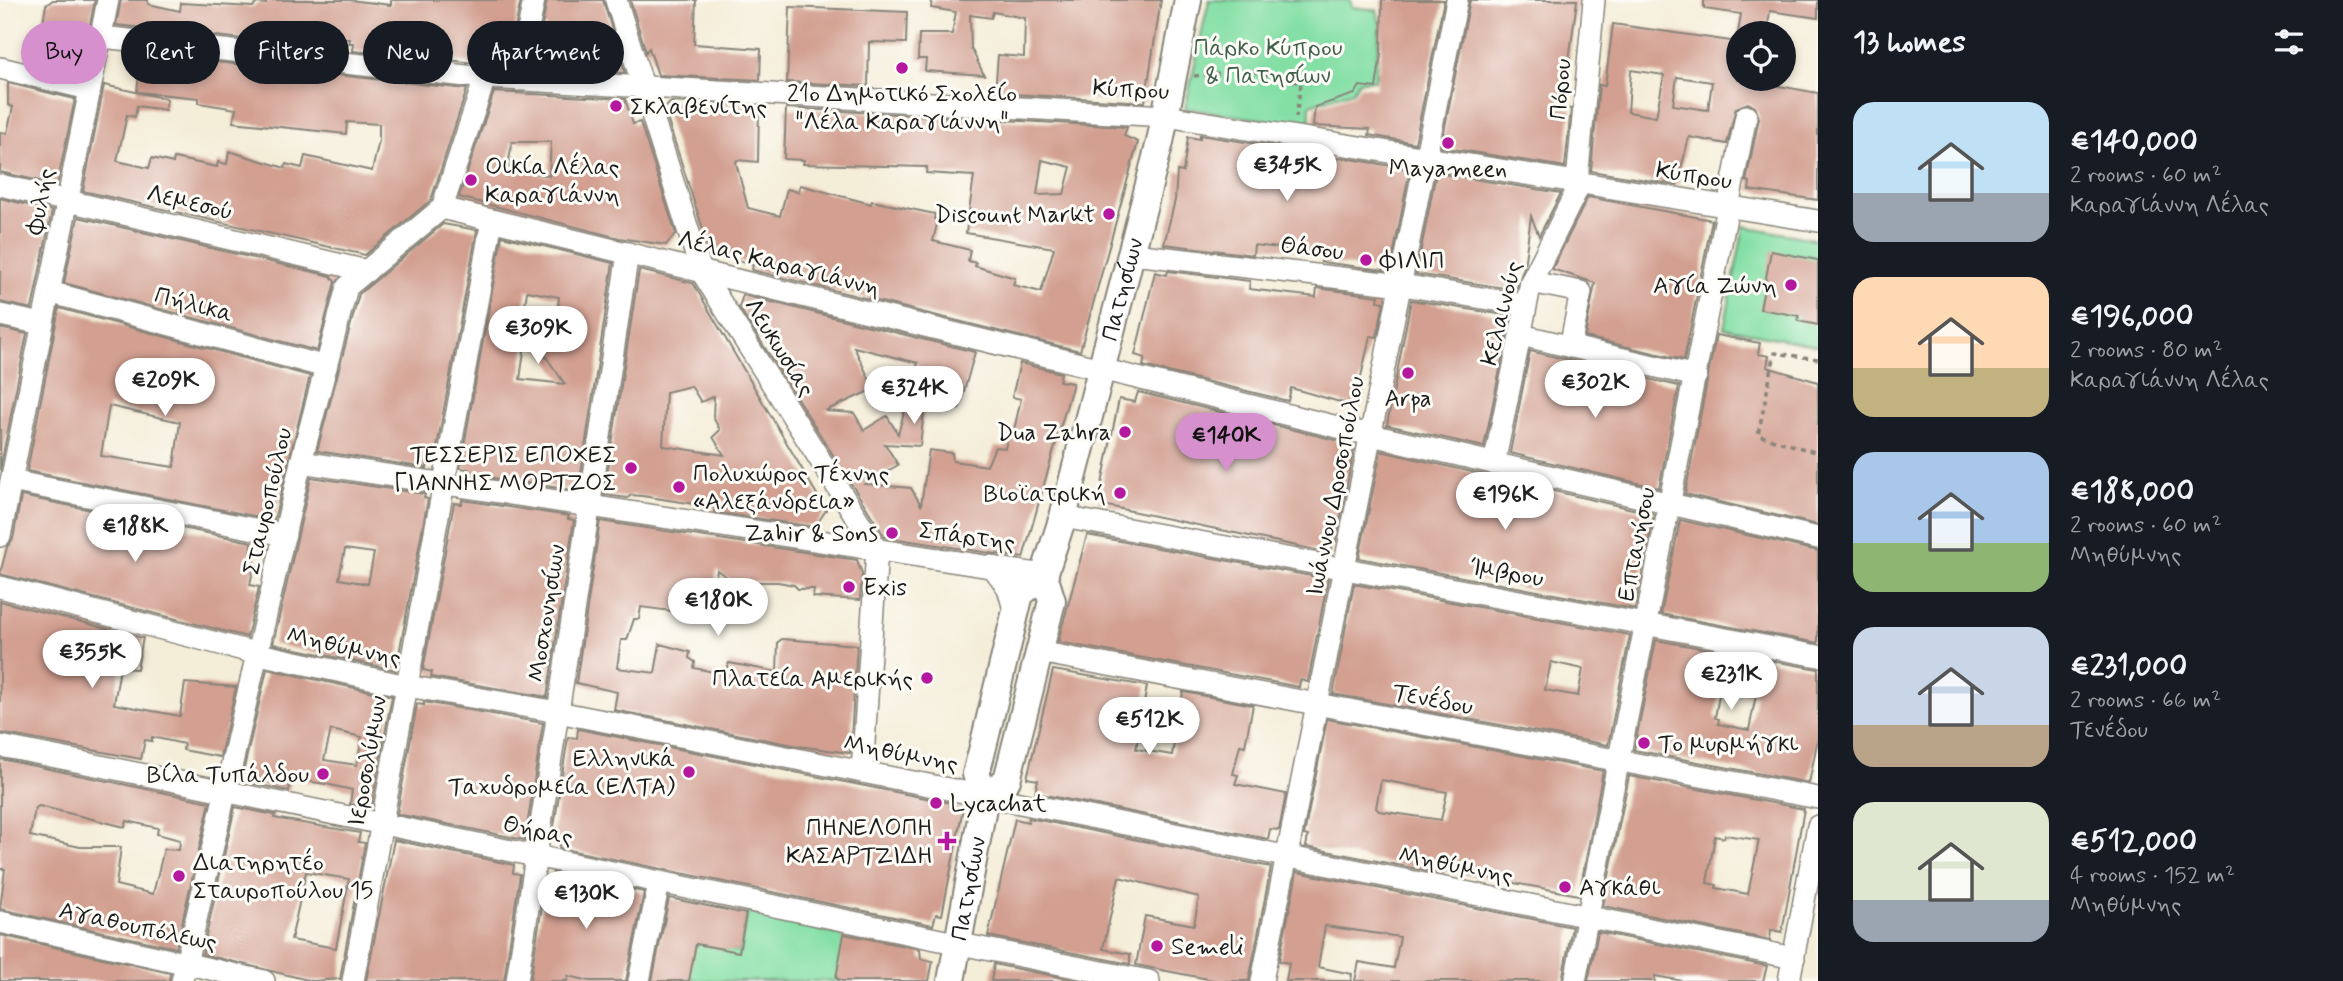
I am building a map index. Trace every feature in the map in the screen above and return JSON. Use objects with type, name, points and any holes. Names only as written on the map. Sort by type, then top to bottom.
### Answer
[{"type":"main road","name":"Πατησίων","points":[[951,981],[985,796],[976,774],[1020,594],[1044,575],[1063,517],[1133,254],[1166,116],[1188,0]]},
{"type":"main road","name":"Πατησίων","points":[[985,796],[1007,780],[1052,601],[1044,575]]},
{"type":"street","name":"Φυλής","points":[[104,21],[108,0]]},
{"type":"street","points":[[530,21],[534,0]]},
{"type":"street","name":"Λευκωσίας","points":[[616,0],[701,271],[877,550]]},
{"type":"street","name":"Ιωάννου Δροσοπούλου","points":[[1262,981],[1458,0]]},
{"type":"street","name":"Πόρου","points":[[1577,182],[1594,0]]},
{"type":"street","name":"Κύπρου","points":[[107,38],[467,76]]},
{"type":"street","points":[[0,68],[89,89]]},
{"type":"street","name":"Φυλής","points":[[0,536],[11,481],[8,449],[42,324],[90,84]]},
{"type":"street","points":[[442,208],[483,84]]},
{"type":"street","name":"Κύπρου","points":[[591,84],[1166,116],[1818,221]]},
{"type":"street","name":"Επτανήσου","points":[[1575,981],[1746,116]]},
{"type":"street","name":"Κελαινούς","points":[[1494,464],[1531,282],[1576,192],[1577,182]]},
{"type":"street","name":"Λεμεσού","points":[[0,185],[367,271]]},
{"type":"street","name":"Λέλας Καραγιάννη","points":[[442,208],[1373,436],[1818,538]]},
{"type":"street","name":"Σταυροπούλου","points":[[184,972],[301,462],[346,287],[442,208]]},
{"type":"street","name":"Ιεροσολύμων","points":[[353,981],[492,220]]},
{"type":"street","name":"Μοσχονησίων","points":[[516,981],[628,253]]},
{"type":"street","name":"Θάσου","points":[[1133,254],[1402,285],[1525,305]]},
{"type":"street","points":[[1531,282],[1581,292],[1570,346]]},
{"type":"street","name":"Πήλικα","points":[[49,292],[326,367]]},
{"type":"street","points":[[0,315],[42,324]]},
{"type":"street","points":[[1521,335],[1696,376]]},
{"type":"street","name":"Σπάρτης","points":[[301,462],[1044,575]]},
{"type":"street","points":[[11,481],[285,535]]},
{"type":"street","name":"Ίμβρου","points":[[1063,517],[1818,656]]},
{"type":"street","points":[[862,772],[877,550]]},
{"type":"street","points":[[992,566],[1008,588],[1015,613]]},
{"type":"street","name":"Μηθύμνης","points":[[0,587],[259,654],[407,686],[558,712],[1794,958]]},
{"type":"street","name":"Τενέδου","points":[[1038,652],[1818,798]]},
{"type":"street","name":"Θήρας","points":[[0,746],[227,790],[958,945],[1149,981]]},
{"type":"street","points":[[1790,981],[1818,826]]},
{"type":"street","points":[[639,981],[659,883]]},
{"type":"street","name":"Αγαθουπόλεως","points":[[0,922],[184,972],[264,981]]},
{"type":"path","points":[[1185,77],[1248,70],[1300,83],[1293,136]]},
{"type":"path","points":[[1818,359],[1775,353],[1758,435],[1818,453]]},
{"type":"green space","name":"Πάρκο Κύπρου & Πατησίων","points":[[1209,0],[1350,0],[1352,7],[1377,10],[1380,24],[1375,80],[1359,81],[1353,91],[1310,105],[1310,127],[1185,108]]},
{"type":"green space","points":[[1744,226],[1818,240],[1818,346],[1724,328]]},
{"type":"green space","points":[[747,912],[844,936],[842,981],[698,981],[689,977],[693,941],[739,952]]},
{"type":"building","points":[[53,0],[95,0],[91,21],[43,21],[46,5]]},
{"type":"building","points":[[121,0],[148,0],[148,4],[180,11],[181,3],[253,7],[257,3],[266,4],[266,0],[349,0],[391,5],[391,0],[521,0],[517,21],[467,21],[467,62],[453,61],[453,21],[363,21],[363,52],[353,51],[354,43],[349,43],[349,21],[234,21],[234,38],[220,36],[220,21],[121,21],[121,26],[116,25]]},
{"type":"building","points":[[547,0],[603,0],[609,21],[543,21]]},
{"type":"building","points":[[630,0],[696,0],[694,44],[761,49],[760,80],[658,75],[649,48],[646,52]]},
{"type":"building","points":[[932,0],[1161,0],[1145,102],[995,93],[998,55],[1024,57],[1025,18],[993,12],[991,18],[970,15],[971,48],[984,75],[925,71],[926,59],[918,59],[919,34],[952,34],[956,12],[931,8]]},
{"type":"building","points":[[1382,0],[1444,0],[1415,143],[1369,135],[1370,129],[1313,126],[1315,107],[1355,94],[1360,86],[1376,88],[1381,54]]},
{"type":"building","points":[[1470,0],[1577,0],[1567,76],[1563,76],[1559,108],[1571,109],[1565,167],[1441,147]]},
{"type":"building","points":[[1704,0],[1818,0],[1818,18],[1770,11],[1769,21],[1740,21],[1741,14],[1704,9]]},
{"type":"building","points":[[790,7],[907,12],[906,43],[869,42],[868,86],[787,82]]},
{"type":"building","points":[[1613,24],[1726,40],[1726,91],[1796,89],[1818,93],[1818,200],[1749,190],[1750,182],[1746,181],[1759,118],[1755,107],[1748,103],[1736,108],[1727,144],[1689,137],[1677,185],[1591,171],[1599,85],[1605,86]],"holes":[[[1631,70],[1664,75],[1656,117],[1628,112]],[[1677,77],[1712,82],[1708,110],[1673,105]]]},
{"type":"building","points":[[220,62],[234,64],[234,84],[349,84],[349,76],[363,78],[363,84],[420,84],[467,89],[431,200],[365,255],[83,191],[104,85],[167,99],[165,110],[137,106],[135,117],[127,115],[117,161],[149,168],[152,158],[173,163],[174,158],[217,167],[218,162],[227,164],[229,151],[285,168],[286,164],[302,168],[305,156],[372,171],[379,141],[379,124],[347,122],[346,134],[233,122],[236,109],[199,103],[199,98],[137,92],[138,84],[220,84]]},
{"type":"building","points":[[8,83],[75,99],[57,185],[0,172],[0,132],[7,133],[13,107],[8,105]]},
{"type":"building","points":[[494,92],[625,99],[633,124],[640,122],[676,234],[666,245],[619,238],[459,197]],"holes":[[[512,142],[551,142],[549,176],[508,167]]]},
{"type":"building","points":[[671,102],[759,106],[758,162],[737,160],[736,163],[748,208],[780,216],[787,189],[798,192],[800,185],[871,204],[872,201],[935,214],[934,219],[938,220],[933,241],[970,250],[968,261],[976,263],[975,266],[1015,278],[1013,285],[1041,292],[1054,248],[966,233],[974,176],[926,173],[927,167],[803,164],[804,160],[784,159],[786,108],[1127,127],[1124,136],[1138,142],[1080,351],[752,270],[753,265],[711,254],[664,109]],"holes":[[[1042,160],[1071,167],[1064,194],[1037,195]]]},
{"type":"building","points":[[1200,135],[1315,153],[1315,159],[1345,158],[1410,169],[1391,267],[1384,266],[1384,270],[1321,262],[1322,253],[1254,245],[1253,255],[1164,244],[1175,200],[1177,171],[1183,172],[1188,137],[1200,139]]},
{"type":"building","points":[[1436,173],[1561,193],[1539,236],[1531,216],[1524,267],[1516,290],[1416,274]]},
{"type":"building","points":[[1588,197],[1712,220],[1684,360],[1585,337],[1595,283],[1552,269]]},
{"type":"building","points":[[0,198],[52,211],[32,309],[0,302]]},
{"type":"building","points":[[78,217],[331,276],[335,282],[317,351],[64,283]]},
{"type":"building","points":[[443,224],[477,230],[435,458],[429,457],[427,468],[317,451],[359,294]]},
{"type":"building","points":[[502,236],[613,263],[579,487],[573,486],[572,490],[467,474],[468,469],[460,468]],"holes":[[[527,291],[559,297],[556,325],[523,320]],[[527,330],[565,384],[520,379]]]},
{"type":"building","name":"Αγία Ζώνη","points":[[1771,251],[1818,260],[1818,325],[1798,321],[1799,316],[1760,309]]},
{"type":"building","points":[[639,270],[693,283],[826,510],[815,527],[714,512],[715,507],[642,496],[631,495],[628,498],[604,495]],"holes":[[[691,386],[701,402],[714,396],[713,417],[720,430],[713,437],[724,455],[663,446],[666,392]]]},
{"type":"building","points":[[1168,271],[1250,281],[1249,289],[1281,293],[1316,297],[1317,288],[1379,296],[1378,301],[1384,302],[1377,337],[1370,336],[1359,386],[1359,399],[1354,406],[1291,388],[1288,401],[1143,366],[1145,358],[1135,355],[1155,272],[1167,275]]},
{"type":"building","points":[[743,295],[975,352],[959,409],[925,402],[920,446],[885,444],[898,465],[865,484],[911,488],[921,505],[929,450],[952,453],[953,461],[987,466],[995,447],[1005,448],[1010,429],[1014,430],[1021,399],[1012,397],[1020,363],[1061,373],[1059,381],[1073,383],[1023,558],[885,537],[739,307]],"holes":[[[854,347],[918,363],[898,434],[887,416],[864,430],[854,413],[825,411],[874,389]]]},
{"type":"building","points":[[1411,300],[1511,316],[1484,447],[1387,425]]},
{"type":"building","points":[[59,308],[310,376],[274,520],[27,471]],"holes":[[[109,406],[180,422],[174,467],[101,456]]]},
{"type":"building","points":[[0,328],[27,334],[0,470]]},
{"type":"building","points":[[1716,335],[1760,343],[1758,354],[1769,356],[1767,367],[1818,382],[1818,525],[1685,494]]},
{"type":"building","points":[[1530,351],[1679,386],[1659,488],[1510,453]]},
{"type":"building","points":[[1138,392],[1352,444],[1351,448],[1354,449],[1336,541],[1333,540],[1330,553],[1098,504],[1119,399],[1135,402]]},
{"type":"building","points":[[1381,451],[1654,514],[1635,609],[1359,558]]},
{"type":"building","points":[[311,477],[425,494],[424,498],[428,499],[396,670],[273,644]],"holes":[[[345,549],[374,553],[368,584],[339,579]]]},
{"type":"building","points":[[21,496],[252,542],[250,553],[256,554],[250,585],[259,587],[247,637],[0,574],[7,547],[13,539]]},
{"type":"building","points":[[462,500],[569,516],[568,519],[574,520],[547,697],[431,677],[432,672],[423,670],[454,503],[462,504]]},
{"type":"building","points":[[1680,520],[1818,551],[1818,643],[1661,614]]},
{"type":"building","points":[[600,521],[857,560],[862,574],[860,600],[813,597],[814,589],[798,589],[794,585],[778,582],[733,582],[717,570],[709,616],[641,607],[639,619],[634,619],[627,640],[621,640],[617,668],[655,673],[660,644],[690,652],[689,658],[695,662],[694,668],[724,674],[729,663],[777,672],[778,642],[782,639],[857,645],[850,753],[798,746],[614,710],[617,692],[576,683]]},
{"type":"building","points":[[1087,535],[1328,579],[1308,682],[1300,680],[1299,687],[1058,642]]},
{"type":"building","points":[[1354,584],[1630,635],[1608,745],[1333,694]],"holes":[[[1551,662],[1583,669],[1578,696],[1545,690]]]},
{"type":"building","points":[[0,601],[143,638],[137,669],[120,668],[114,704],[180,716],[185,683],[236,687],[220,757],[183,750],[184,744],[152,737],[152,741],[145,740],[141,759],[0,733]]},
{"type":"building","points":[[1656,640],[1818,669],[1818,738],[1809,783],[1634,750]],"holes":[[[1720,689],[1756,695],[1749,730],[1718,724],[1719,719],[1715,718]]]},
{"type":"building","points":[[267,669],[392,696],[371,808],[350,804],[352,790],[326,784],[291,779],[289,791],[241,781]],"holes":[[[331,730],[362,737],[357,765],[324,760]]]},
{"type":"building","points":[[1053,670],[1147,686],[1136,749],[1172,755],[1183,692],[1253,705],[1245,746],[1240,745],[1233,774],[1238,775],[1235,784],[1286,794],[1279,830],[1270,829],[1268,839],[1035,793],[1038,780],[1027,778]]},
{"type":"building","points":[[424,702],[543,723],[525,840],[397,814],[417,704],[424,705]]},
{"type":"building","points":[[1327,719],[1603,771],[1579,895],[1444,870],[1443,874],[1306,847],[1308,836],[1304,835]],"holes":[[[1381,780],[1447,792],[1441,820],[1379,811],[1376,808]]]},
{"type":"building","points":[[578,729],[951,803],[950,806],[963,808],[942,915],[936,914],[933,925],[559,848],[561,841],[552,839],[568,737],[577,738]]},
{"type":"building","points":[[0,759],[210,802],[176,948],[0,909],[5,869],[0,869]],"holes":[[[39,806],[125,827],[127,821],[158,828],[157,834],[180,840],[179,850],[164,849],[153,894],[116,885],[121,847],[80,847],[30,836],[35,808]]]},
{"type":"building","points":[[1629,776],[1804,809],[1782,932],[1771,930],[1770,940],[1603,906]],"holes":[[[1715,836],[1759,840],[1748,894],[1716,888],[1717,885],[1707,883]]]},
{"type":"building","points":[[235,807],[275,815],[274,818],[360,833],[358,842],[365,843],[340,979],[312,981],[202,954]],"holes":[[[306,872],[349,879],[336,948],[291,940]]]},
{"type":"building","points":[[1029,818],[1271,867],[1249,981],[1218,981],[1136,965],[1145,916],[1194,925],[1199,897],[1119,877],[1103,949],[1130,954],[1130,964],[988,936],[1015,819],[1028,822]]},
{"type":"building","points":[[394,840],[514,865],[513,873],[520,874],[504,981],[366,981]]},
{"type":"building","points":[[1297,872],[1572,927],[1562,981],[1355,981],[1359,962],[1394,968],[1400,937],[1325,926],[1318,967],[1352,974],[1351,981],[1286,981],[1289,963],[1279,961]]},
{"type":"building","points":[[553,873],[644,892],[626,981],[590,981],[568,976],[567,981],[530,981],[546,881],[552,882]]},
{"type":"building","points":[[669,898],[746,914],[739,952],[696,944],[689,981],[652,981]]},
{"type":"building","points":[[1598,932],[1767,966],[1763,981],[1683,981],[1655,976],[1655,981],[1588,981]]},
{"type":"building","points":[[844,934],[920,949],[921,959],[933,961],[929,981],[842,981],[836,978]]},
{"type":"building","points":[[0,935],[170,973],[169,981],[0,981]]},
{"type":"building","points":[[994,964],[1003,966],[1080,981],[991,981]]},
{"type":"place","name":"21ο Δημοτικό Σχολείο \"Λέλα Καραγιάννη\"","points":[[902,68]]},
{"type":"place","name":"Σκλαβενίτης","points":[[616,106]]},
{"type":"place","name":"Mayameen","points":[[1448,143]]},
{"type":"place","name":"Οικία Λέλας Καραγιάννη","points":[[471,180]]},
{"type":"place","name":"Discount Markt","points":[[1109,214]]},
{"type":"place","name":"ΦΙΛΙΠ","points":[[1366,260]]},
{"type":"place","name":"Αγία Ζώνη","points":[[1791,285]]},
{"type":"place","name":"Arpa","points":[[1408,373]]},
{"type":"place","name":"Dua Zahra","points":[[1125,432]]},
{"type":"place","name":"ΤΕΣΣΕΡΙΣ ΕΠΟΧΕΣ ΓΙΑΝΝΗΣ ΜΟΡΤΖΟΣ","points":[[631,468]]},
{"type":"place","name":"Πολυχώρος Τέχνης «Αλεξάνδρεια»","points":[[679,487]]},
{"type":"place","name":"Βιοϊατρική","points":[[1120,493]]},
{"type":"place","name":"Zahir & Sons","points":[[892,533]]},
{"type":"place","name":"Exis","points":[[849,587]]},
{"type":"place","name":"Πλατεία Αμερικής","points":[[927,678]]},
{"type":"place","name":"Το μυρμήγκι","points":[[1644,743]]},
{"type":"place","name":"Ελληνικά Ταχυδρομεία (ΕΛΤΑ)","points":[[689,772]]},
{"type":"place","name":"Βίλα Τυπάλδου","points":[[323,774]]},
{"type":"place","name":"Lycachat","points":[[936,803]]},
{"type":"place","name":"ΠΗΝΕΛΟΠΗ ΚΑΣΑΡΤΖΙΔΗ","points":[[947,841]]},
{"type":"place","name":"Διατηρητέο Σταυροπούλου 15","points":[[179,876]]},
{"type":"place","name":"Αγκάθι","points":[[1565,887]]},
{"type":"place","name":"Semeli","points":[[1157,946]]}]
